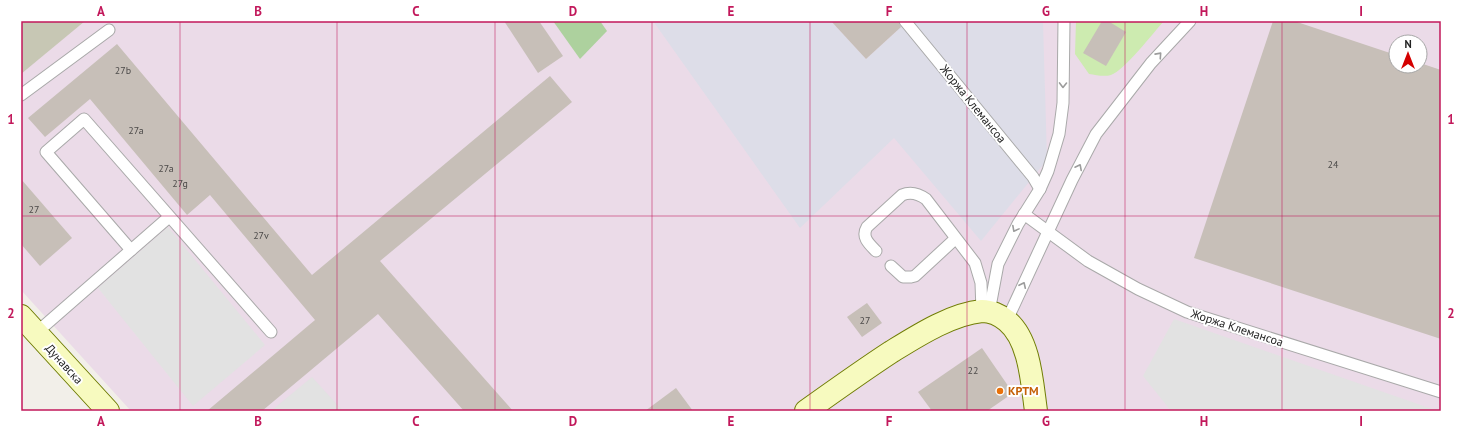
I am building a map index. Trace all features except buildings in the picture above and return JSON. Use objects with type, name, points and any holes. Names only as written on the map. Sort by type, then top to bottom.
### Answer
[{"type":"main road","points":[[806,411],[857,374],[934,327],[958,317],[992,314],[1011,324],[1023,343],[1029,360],[1036,411]]},
{"type":"main road","name":"Дунавска","points":[[21,316],[108,411]]},
{"type":"lane","name":"Жоржа Клемансоа","points":[[905,21],[1028,171],[1040,189]]},
{"type":"lane","points":[[992,314],[998,264],[1018,224],[1040,189],[1048,171],[1059,134],[1063,103],[1064,21]]},
{"type":"lane","points":[[992,314],[1048,232],[1096,134],[1152,63],[1190,21]]},
{"type":"lane","points":[[21,95],[109,30]]},
{"type":"lane","points":[[131,250],[46,152],[84,120],[271,332]]},
{"type":"lane","points":[[876,250],[866,238],[865,230],[867,227],[906,194],[918,194],[926,199],[975,263],[992,314]]},
{"type":"lane","name":"Жоржа Клемансоа","points":[[1024,214],[1088,260],[1138,289],[1187,312],[1441,392]]},
{"type":"lane","points":[[36,333],[169,217]]},
{"type":"lane","points":[[891,266],[903,277],[915,276],[956,239]]},
{"type":"shaded area","points":[[21,21],[1441,21],[1441,411],[131,411],[21,290]]},
{"type":"shaded area","points":[[21,21],[85,21],[21,74]]},
{"type":"shaded area","points":[[653,21],[831,21],[866,59],[897,31],[888,21],[1043,21],[1047,160],[981,241],[894,138],[800,228]]},
{"type":"shaded area","points":[[168,227],[265,345],[193,406],[98,288]]},
{"type":"shaded area","points":[[1174,319],[1438,411],[1171,411],[1143,376]]},
{"type":"shaded area","points":[[312,377],[343,411],[271,411]]},
{"type":"green space","points":[[553,21],[600,21],[607,31],[580,59]]},
{"type":"green space","points":[[1076,21],[1164,21],[1123,67],[1111,75],[1100,76],[1089,74],[1075,54]]},
{"type":"place","name":"KPTM","points":[[1000,391]]}]
